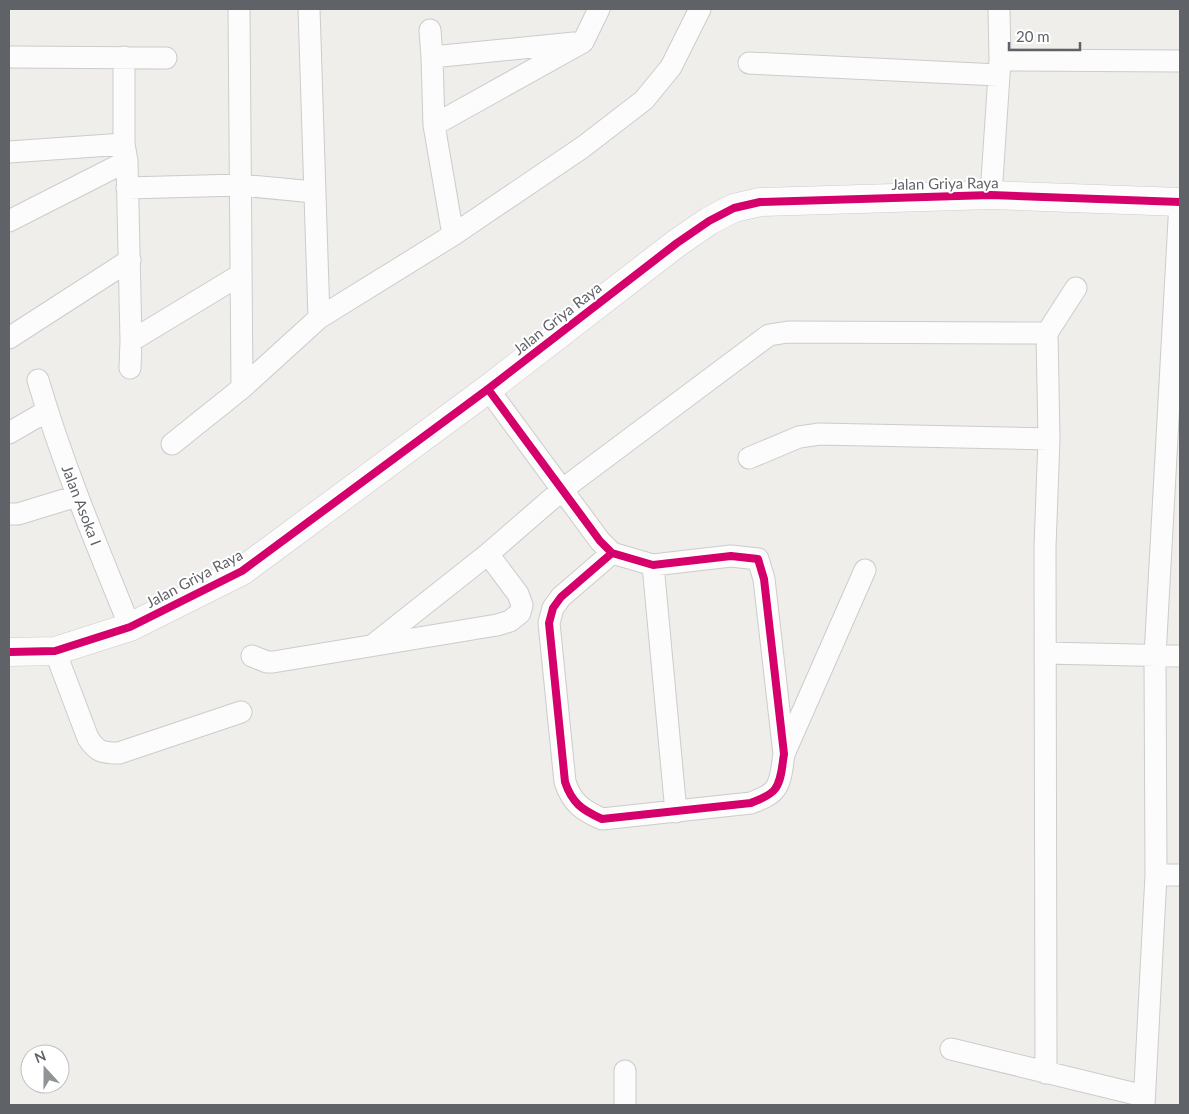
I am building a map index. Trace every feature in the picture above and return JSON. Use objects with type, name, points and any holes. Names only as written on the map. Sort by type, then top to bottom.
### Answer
[{"type":"street","points":[[239,9],[242,388]]},
{"type":"street","points":[[309,9],[319,318]]},
{"type":"street","points":[[434,125],[583,42],[598,9]]},
{"type":"street","points":[[172,444],[242,388],[319,318],[453,235],[583,147],[644,100],[671,66],[700,9]]},
{"type":"street","points":[[991,195],[999,68],[999,9]]},
{"type":"street","points":[[430,30],[434,125],[453,235]]},
{"type":"street","points":[[432,57],[583,42]]},
{"type":"street","points":[[9,57],[166,58]]},
{"type":"street","points":[[124,57],[130,260],[130,368]]},
{"type":"street","points":[[749,64],[999,68],[1180,61]]},
{"type":"street","points":[[9,152],[126,152]]},
{"type":"street","points":[[9,221],[126,152]]},
{"type":"street","points":[[127,188],[240,185],[314,192]]},
{"type":"street","name":"Jalan Griya Raya","points":[[9,652],[55,651],[130,627],[242,571],[488,389],[677,243],[708,221],[734,208],[760,202],[991,195],[1180,202]]},
{"type":"street","points":[[951,1050],[1046,1073],[1144,1101],[1156,875],[1155,656],[1180,202]]},
{"type":"street","points":[[9,338],[130,260]]},
{"type":"street","points":[[131,342],[240,276]]},
{"type":"street","points":[[1046,1073],[1045,547],[1049,439],[1047,333],[1076,288]]},
{"type":"street","points":[[373,646],[488,554],[563,490],[756,344],[774,333],[1047,333]]},
{"type":"street","name":"Jalan Asoka I","points":[[38,380],[77,496],[130,627]]},
{"type":"street","points":[[488,389],[600,541],[612,553],[653,565],[731,556],[758,559],[764,578],[784,754],[781,775],[775,790],[766,796],[751,803],[602,818],[587,812],[578,805],[569,793],[565,782],[549,623],[553,608],[561,597],[612,553]]},
{"type":"street","points":[[9,433],[47,411]]},
{"type":"street","points":[[749,458],[799,437],[820,434],[1049,439]]},
{"type":"street","points":[[9,514],[18,514],[77,496]]},
{"type":"street","points":[[252,656],[267,662],[273,662],[497,625],[516,618],[520,612],[520,600],[488,554]]},
{"type":"street","points":[[653,565],[676,812]]},
{"type":"street","points":[[784,754],[866,570]]},
{"type":"street","points":[[55,651],[88,738],[94,748],[106,753],[119,753],[241,712]]},
{"type":"street","points":[[1045,653],[1180,656]]},
{"type":"street","points":[[1156,875],[1180,875]]},
{"type":"street","points":[[625,1072],[625,1105]]},
{"type":"cycle path","points":[[9,652],[55,651],[130,627],[242,571],[488,389],[677,243],[709,221],[734,208],[760,202],[991,195],[1180,202]]},
{"type":"cycle path","points":[[488,389],[600,541],[612,553],[653,565],[731,556],[758,559],[764,579],[784,754],[779,781],[775,789],[767,796],[751,803],[602,819],[583,809],[571,795],[565,782],[549,623],[553,608],[561,597],[612,553]]}]
